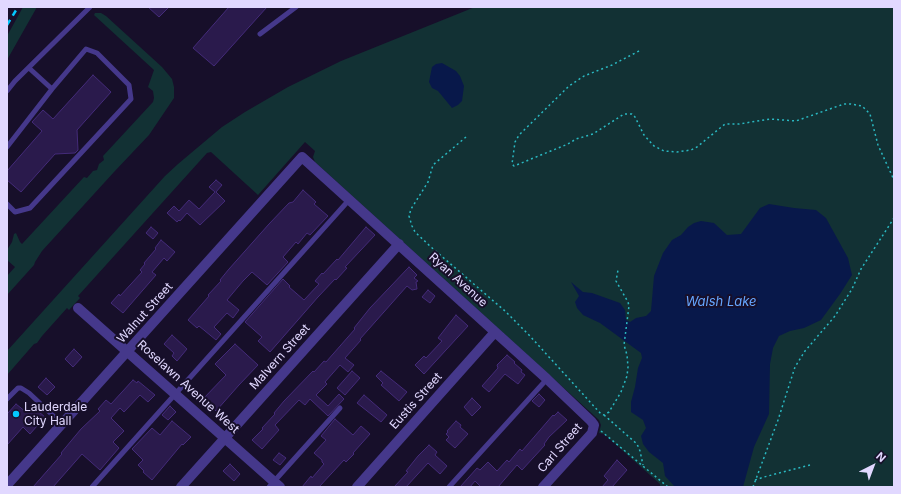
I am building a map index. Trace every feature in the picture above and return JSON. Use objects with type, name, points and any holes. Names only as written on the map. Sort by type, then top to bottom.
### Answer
[{"type":"street","name":"Ryan Avenue","points":[[302,157],[546,379],[588,418],[594,427]]},
{"type":"street","name":"Walnut Street","points":[[7,485],[302,157]]},
{"type":"street","name":"Malvern Street","points":[[181,487],[399,244]]},
{"type":"street","name":"Roselawn Avenue West","points":[[78,308],[226,438],[274,485]]},
{"type":"street","name":"Eustis Street","points":[[357,487],[495,332]]},
{"type":"street","name":"Carl Street","points":[[543,487],[592,432],[594,427]]},
{"type":"lane","points":[[7,92],[90,7]]},
{"type":"lane","points":[[260,34],[296,7]]},
{"type":"lane","points":[[7,147],[52,89],[86,49],[97,53],[129,85],[131,100],[30,208],[15,212],[7,204]]},
{"type":"lane","points":[[29,68],[52,89]]},
{"type":"lane","points":[[92,487],[349,200]]},
{"type":"lane","points":[[449,487],[546,379]]},
{"type":"lane","points":[[7,399],[18,388],[21,388],[29,393],[62,424]]},
{"type":"lane","points":[[274,485],[340,408]]},
{"type":"path","points":[[639,52],[584,76],[568,86],[519,135],[515,142],[512,164],[514,166],[568,144],[576,139],[593,134],[624,114],[632,114],[635,117],[644,136],[654,146],[664,151],[685,152],[697,147],[725,124],[754,122],[770,119],[796,121],[844,104],[851,104],[862,106],[870,114],[878,145],[894,180]]},
{"type":"path","points":[[466,137],[433,165],[428,182],[411,208],[409,216],[415,232],[505,311],[530,335],[601,414],[637,444],[643,466]]},
{"type":"path","points":[[753,487],[778,420],[795,367],[805,350],[834,316],[852,289],[861,269],[894,218]]},
{"type":"path","points":[[604,415],[609,412],[621,392],[627,376],[628,361],[624,348],[624,341],[628,318],[628,302],[616,281],[618,270]]},
{"type":"path","points":[[594,427],[601,431],[668,487]]},
{"type":"path","points":[[755,480],[810,465]]},
{"type":"green space","points":[[23,7],[37,7],[7,60],[7,36]]},
{"type":"green space","points":[[475,7],[894,7],[894,487],[660,487],[660,484],[604,434],[599,433],[601,425],[599,420],[315,162],[313,157],[315,151],[305,142],[258,195],[211,152],[207,153],[78,296],[80,298],[69,310],[67,308],[7,375],[7,351],[165,176],[222,127],[288,87],[341,61]]},
{"type":"green space","points":[[95,13],[101,13],[106,16],[162,67],[172,79],[174,98],[149,135],[42,251],[34,265],[7,295],[7,276],[15,267],[7,260],[7,250],[12,242],[14,234],[16,233],[22,244],[84,177],[87,178],[93,171],[97,170],[99,164],[104,160],[103,156],[153,102],[153,91],[148,87],[154,70],[94,15]]},
{"type":"water","points":[[442,63],[456,71],[464,86],[462,101],[452,108],[438,91],[432,88],[429,82],[432,67],[436,64]]},
{"type":"water","name":"Walsh Lake","points":[[769,204],[816,210],[826,218],[848,258],[852,275],[821,320],[804,328],[790,331],[779,336],[773,348],[770,364],[769,414],[754,447],[743,487],[675,487],[665,476],[663,463],[649,452],[643,444],[641,436],[646,428],[643,420],[631,412],[631,402],[638,368],[642,358],[641,353],[600,323],[583,315],[577,308],[575,302],[579,296],[571,282],[583,292],[592,293],[620,303],[625,310],[626,320],[630,322],[636,318],[646,316],[651,311],[654,276],[663,253],[672,240],[681,235],[694,223],[701,221],[714,223],[727,235],[741,234],[760,208]]},
{"type":"building","points":[[148,7],[169,7],[159,17]]},
{"type":"building","points":[[229,7],[267,7],[214,66],[193,48]]},
{"type":"building","points":[[93,75],[111,92],[77,130],[78,150],[75,153],[55,154],[21,192],[7,180],[7,171],[42,131],[32,122],[43,110],[53,119]]},
{"type":"building","points":[[216,180],[222,185],[216,192],[225,201],[200,225],[187,213],[180,221],[179,220],[177,222],[167,213],[174,206],[179,211],[189,200],[199,209],[215,192],[209,187]]},
{"type":"building","points":[[303,190],[316,202],[314,204],[328,216],[310,235],[307,233],[298,244],[296,242],[283,257],[288,262],[267,285],[252,272],[243,281],[227,300],[239,310],[233,318],[227,313],[214,327],[221,334],[216,340],[199,326],[197,328],[188,320],[209,296],[208,295],[221,281],[220,280],[229,269],[269,224],[289,203],[293,202]]},
{"type":"building","points":[[151,227],[158,233],[153,239],[146,233]]},
{"type":"building","points":[[366,227],[375,235],[345,267],[347,268],[318,297],[270,352],[258,341],[262,337],[245,322],[283,279],[290,286],[289,287],[304,300],[319,284],[315,281],[337,259],[338,260]]},
{"type":"building","points":[[161,240],[175,252],[167,261],[164,258],[152,272],[156,275],[123,313],[111,303],[119,294],[120,296],[142,272],[140,270],[145,264],[144,263],[156,249],[155,248]]},
{"type":"building","points":[[409,267],[417,275],[414,278],[418,281],[416,282],[417,289],[412,290],[407,286],[345,358],[354,365],[348,372],[340,365],[325,382],[327,384],[316,395],[328,406],[339,394],[344,399],[328,416],[310,399],[305,405],[299,400],[275,425],[279,430],[262,449],[252,440],[263,429],[262,428],[275,414],[274,413],[284,401],[313,371],[314,372],[324,361],[326,362],[355,329],[354,328],[370,308]]},
{"type":"building","points":[[428,290],[435,296],[430,303],[422,297]]},
{"type":"building","points":[[456,315],[468,326],[424,374],[415,365],[424,356],[426,358],[442,341],[438,338]]},
{"type":"building","points":[[172,335],[187,349],[177,361],[172,356],[174,353],[164,344]]},
{"type":"building","points":[[235,344],[258,365],[216,411],[203,399],[226,375],[215,364]]},
{"type":"building","points":[[74,349],[82,357],[73,367],[65,359]]},
{"type":"building","points":[[507,355],[515,362],[514,363],[525,375],[518,384],[505,374],[489,392],[482,386],[498,368],[497,365]]},
{"type":"building","points":[[352,371],[360,378],[345,395],[337,388]]},
{"type":"building","points":[[381,371],[407,392],[399,401],[381,385],[383,383],[376,376]]},
{"type":"building","points":[[46,378],[55,387],[47,395],[38,387]]},
{"type":"building","points":[[133,380],[137,383],[138,381],[155,395],[148,402],[140,395],[124,412],[120,408],[111,418],[124,431],[113,442],[119,448],[100,470],[82,454],[53,487],[33,487],[62,454],[61,453],[81,429],[100,411],[98,409],[106,400],[111,404]]},
{"type":"building","points":[[539,394],[545,400],[539,407],[532,401]]},
{"type":"building","points":[[364,395],[387,415],[381,422],[357,403]]},
{"type":"building","points":[[472,398],[481,407],[472,416],[464,407]]},
{"type":"building","points":[[16,404],[26,412],[32,406],[45,417],[30,434],[23,427],[7,445],[7,414]]},
{"type":"building","points":[[170,406],[176,412],[168,420],[162,415]]},
{"type":"building","points":[[558,412],[567,420],[549,437],[544,444],[545,445],[522,470],[517,465],[498,487],[481,487],[475,481],[470,487],[460,487],[477,468],[480,470],[488,462],[497,471],[507,460],[509,462],[520,449],[522,451],[553,415],[554,416]]},
{"type":"building","points":[[335,419],[353,435],[361,426],[370,434],[353,453],[354,454],[346,462],[344,460],[319,487],[302,487],[324,464],[322,460],[314,453],[326,440],[321,436]]},
{"type":"building","points":[[172,421],[191,437],[183,445],[182,444],[152,480],[138,465],[143,460],[132,449],[152,428],[160,435]]},
{"type":"building","points":[[456,421],[468,434],[455,448],[446,440],[449,437],[446,434]]},
{"type":"building","points":[[429,445],[437,452],[435,455],[447,466],[440,474],[428,463],[406,487],[394,487],[408,472],[406,471],[418,456]]},
{"type":"building","points":[[279,453],[286,458],[280,465],[273,460]]},
{"type":"building","points":[[617,460],[627,470],[612,487],[602,487],[608,480],[604,476]]},
{"type":"building","points":[[230,464],[240,474],[234,481],[223,471]]},
{"type":"railway","points":[[7,25],[18,7]]},
{"type":"place","name":"Lauderdale City Hall","points":[[16,414]]}]
